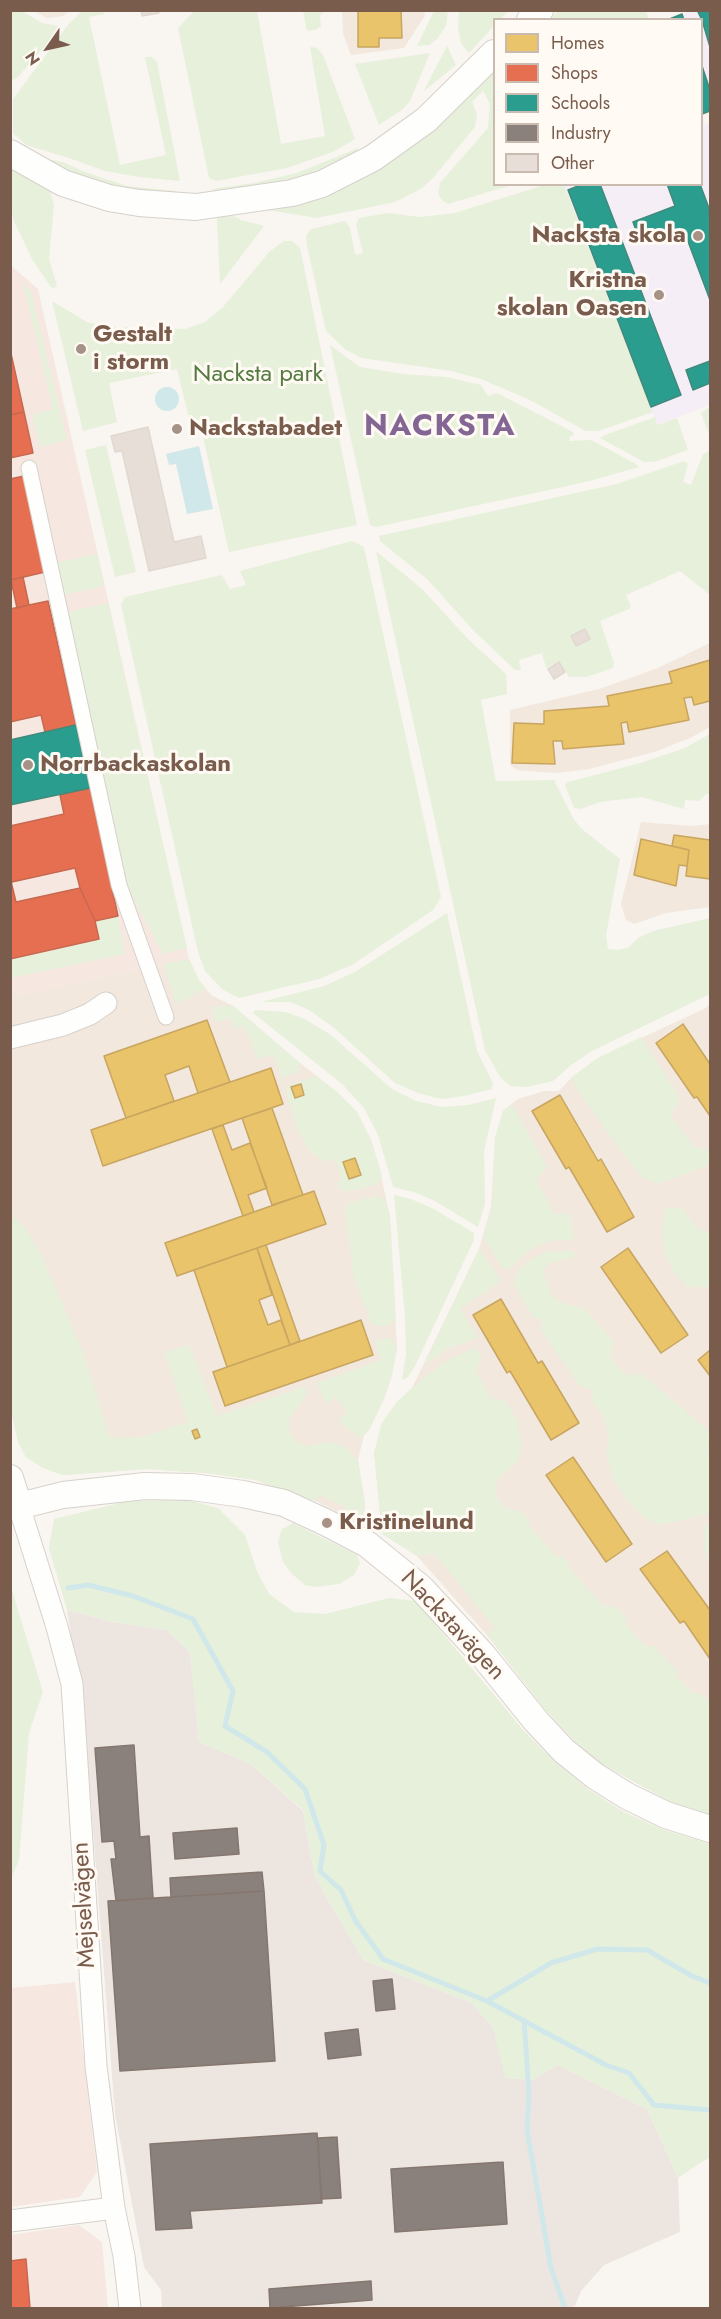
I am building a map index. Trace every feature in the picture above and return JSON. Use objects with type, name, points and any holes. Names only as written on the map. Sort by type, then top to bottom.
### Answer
[{"type":"street","points":[[10,153],[63,183],[109,198],[139,203],[196,207],[292,193],[322,184],[373,158],[426,120],[493,55]]},
{"type":"street","points":[[29,468],[119,885],[166,1017]]},
{"type":"street","points":[[10,1038],[63,1025],[90,1014],[106,1003]]},
{"type":"street","points":[[10,1478],[18,1506]]},
{"type":"street","name":"Nackstavägen","points":[[18,1506],[63,1495],[145,1486],[192,1487],[243,1494],[284,1503],[327,1523],[367,1544],[421,1588],[453,1621],[536,1721],[564,1751],[595,1776],[627,1796],[666,1815],[711,1829]]},
{"type":"street","name":"Mejselvägen","points":[[18,1506],[57,1628],[72,1684],[96,2066],[114,2208],[124,2256],[130,2308]]},
{"type":"street","points":[[10,2221],[114,2208]]},
{"type":"shaded area","points":[[34,11],[70,11],[63,16],[47,18]]},
{"type":"shaded area","points":[[342,11],[425,11],[424,17],[404,48],[351,55],[343,33]]},
{"type":"shaded area","points":[[690,11],[710,11],[710,111],[703,114],[703,18],[672,18]]},
{"type":"shaded area","name":"Kristna skolan Oasen","points":[[710,123],[710,405],[657,425],[564,186],[703,186],[703,126]]},
{"type":"shaded area","points":[[10,265],[38,289],[189,959],[11,997]]},
{"type":"shaded area","points":[[710,643],[710,727],[690,738],[654,752],[589,769],[555,773],[517,770],[510,765],[510,710],[599,689],[658,668]]},
{"type":"shaded area","points":[[641,822],[692,826],[710,824],[710,907],[666,913],[634,924],[626,920],[621,904]]},
{"type":"shaded area","points":[[189,959],[199,980],[211,995],[233,1006],[337,1092],[357,1112],[371,1140],[378,1162],[390,1217],[397,1348],[392,1375],[384,1399],[369,1430],[364,1435],[358,1460],[365,1503],[364,1517],[357,1522],[316,1501],[255,1480],[206,1473],[147,1469],[63,1475],[43,1468],[26,1457],[18,1442],[10,1405],[10,997]]},
{"type":"shaded area","points":[[710,1004],[710,1816],[671,1802],[602,1764],[573,1739],[545,1709],[487,1635],[417,1556],[382,1534],[374,1453],[382,1423],[397,1402],[412,1388],[479,1249],[491,1207],[495,1138],[503,1111],[518,1099],[544,1091],[559,1091],[572,1077],[598,1058],[704,1009]]},
{"type":"shaded area","points":[[67,1610],[113,1622],[167,1630],[190,1652],[199,1742],[251,1764],[303,1811],[315,1877],[363,1960],[472,2003],[493,2028],[506,2078],[532,2080],[558,2065],[647,2109],[678,2178],[680,2232],[604,2265],[581,2291],[575,2306],[566,2308],[162,2308],[161,2290],[144,2267],[115,2114],[85,1725]]},
{"type":"shaded area","points":[[75,1982],[97,2172],[80,2197],[11,2207],[11,1988]]},
{"type":"shaded area","points":[[79,2225],[102,2242],[108,2308],[11,2308],[10,2235]]},
{"type":"green space","points":[[11,10],[22,11],[42,23],[58,26],[45,46],[17,78],[11,81]]},
{"type":"green space","points":[[195,10],[257,11],[281,144],[325,136],[310,47],[317,48],[323,55],[355,139],[333,152],[287,168],[216,181],[209,178],[178,28]]},
{"type":"green space","points":[[459,10],[509,11],[501,18],[493,18],[493,27],[469,53],[461,43],[458,29]]},
{"type":"green space","points":[[82,11],[103,11],[104,14],[89,17],[120,165],[166,155],[145,57],[152,57],[157,62],[180,181],[105,171],[26,145],[13,133],[13,99],[68,25]]},
{"type":"green space","points":[[303,11],[326,11],[320,15],[321,26],[307,31]]},
{"type":"green space","points":[[434,11],[448,11],[446,26],[437,39],[429,45],[417,46]]},
{"type":"green space","points":[[558,11],[646,11],[649,18],[550,18]]},
{"type":"green space","points":[[447,46],[456,65],[424,91],[435,69]]},
{"type":"green space","points":[[430,53],[410,101],[403,109],[379,125],[355,64]]},
{"type":"green space","points":[[493,73],[493,186],[509,186],[448,204],[438,194],[440,183],[488,128],[490,104],[483,91],[472,102],[477,114],[475,127],[433,178],[421,189],[395,202],[317,218],[242,206],[435,129]]},
{"type":"green space","points":[[358,148],[354,155],[298,181],[222,196],[212,189],[254,183],[297,173]]},
{"type":"green space","points":[[36,157],[63,162],[127,186],[176,191],[169,196],[82,180]]},
{"type":"green space","points":[[10,163],[50,190],[54,205],[49,259],[57,286],[54,288],[32,259],[14,221],[11,209]]},
{"type":"green space","name":"Nacksta park","points":[[541,186],[564,186],[653,412],[598,431],[586,431],[528,399],[481,379],[451,371],[362,358],[346,350],[326,331],[307,246],[306,236],[311,229],[345,221],[350,228],[355,255],[363,253],[356,225],[359,218],[389,213],[420,217],[455,213]]},
{"type":"green space","points":[[229,213],[241,220],[264,226],[220,284],[217,220],[220,214]]},
{"type":"green space","name":"Nacksta park","points":[[284,241],[292,241],[300,248],[357,525],[229,552],[201,428],[192,430],[177,369],[109,383],[117,422],[83,431],[52,301],[87,322],[111,327],[185,329],[205,322],[223,307],[270,251]]},
{"type":"green space","points":[[23,282],[31,291],[67,440],[40,447],[32,415],[53,409]]},
{"type":"green space","name":"Nacksta park","points":[[330,345],[360,367],[403,374],[446,377],[481,385],[488,396],[497,393],[573,432],[574,435],[569,437],[570,441],[591,440],[639,467],[586,482],[376,527],[370,525]]},
{"type":"green space","points":[[710,407],[710,437],[701,413]]},
{"type":"green space","points":[[655,417],[657,425],[677,418],[688,450],[654,462],[644,462],[600,438],[605,435]]},
{"type":"green space","points":[[106,445],[136,572],[115,577],[85,450]]},
{"type":"green space","points":[[710,451],[710,595],[680,571],[626,595],[631,606],[629,609],[600,621],[614,663],[613,668],[586,677],[569,677],[559,661],[546,668],[542,653],[519,660],[521,670],[515,670],[473,630],[428,580],[380,541],[379,536],[617,484],[684,461],[688,464],[683,482],[691,485],[703,454]]},
{"type":"green space","points":[[352,541],[364,547],[441,897],[433,910],[352,965],[319,979],[239,998],[223,990],[205,971],[198,952],[121,605],[125,597],[222,575],[230,589],[246,585],[240,571]]},
{"type":"green space","points":[[376,551],[422,589],[468,639],[506,674],[507,694],[481,700],[496,781],[554,780],[574,820],[583,830],[620,859],[606,935],[608,949],[628,948],[638,938],[653,931],[710,918],[710,994],[592,1051],[553,1081],[527,1087],[510,1086],[500,1077],[485,1050]]},
{"type":"green space","points":[[97,554],[104,586],[62,595],[55,563]]},
{"type":"green space","points":[[108,603],[187,948],[163,954],[128,888],[67,612]]},
{"type":"green space","points":[[710,734],[710,794],[706,794],[699,801],[685,800],[684,809],[642,797],[600,802],[581,809],[574,808],[565,785],[568,782],[637,764],[685,748]]},
{"type":"green space","points":[[447,913],[477,1051],[493,1083],[492,1089],[442,1099],[418,1093],[395,1083],[333,1027],[309,1010],[290,1002],[261,1002],[324,986],[355,972]]},
{"type":"green space","points":[[118,916],[125,954],[11,978],[10,959],[98,940],[95,921]]},
{"type":"green space","points":[[189,959],[206,989],[176,1004],[164,964]]},
{"type":"green space","points":[[233,1006],[300,1063],[296,1073],[282,1078],[273,1055],[258,1059],[244,1026],[234,1028],[230,1018],[216,1022],[211,1007]]},
{"type":"green space","points":[[255,1010],[285,1012],[305,1019],[331,1035],[392,1089],[416,1101],[442,1107],[468,1105],[496,1098],[484,1151],[485,1204],[478,1227],[435,1201],[414,1192],[393,1187],[378,1135],[364,1108],[342,1084],[253,1013]]},
{"type":"green space","points":[[641,1037],[680,1098],[671,1116],[694,1147],[710,1151],[710,1165],[658,1184],[643,1178],[623,1154],[576,1087],[572,1077],[598,1058]]},
{"type":"green space","points":[[315,1076],[337,1092],[357,1112],[371,1140],[382,1177],[376,1185],[347,1192],[339,1188],[337,1182],[342,1180],[336,1160],[323,1161],[310,1152],[296,1126],[285,1087]]},
{"type":"green space","points":[[512,1104],[547,1167],[536,1180],[555,1214],[570,1213],[574,1240],[548,1241],[530,1250],[509,1269],[503,1269],[483,1237],[492,1207],[495,1138],[503,1111]]},
{"type":"green space","points":[[394,1195],[411,1199],[434,1209],[474,1233],[473,1242],[415,1366],[408,1377],[402,1380],[406,1354],[405,1317]]},
{"type":"green space","points":[[376,1196],[386,1200],[390,1217],[396,1319],[390,1325],[381,1326],[372,1324],[354,1279],[345,1209],[348,1203]]},
{"type":"green space","points":[[665,1208],[682,1208],[699,1230],[710,1232],[710,1287],[687,1287],[674,1272],[665,1254],[662,1227]]},
{"type":"green space","points":[[10,1214],[24,1226],[41,1254],[83,1352],[110,1438],[143,1437],[188,1422],[164,1352],[189,1345],[217,1416],[306,1386],[307,1395],[289,1419],[290,1432],[295,1441],[305,1446],[332,1442],[346,1448],[358,1460],[365,1503],[364,1517],[357,1522],[345,1516],[347,1508],[320,1495],[316,1501],[255,1480],[206,1473],[147,1469],[63,1475],[43,1468],[26,1457],[18,1442],[11,1405]]},
{"type":"green space","points":[[479,1249],[502,1281],[460,1308],[478,1338],[447,1349],[424,1365]]},
{"type":"green space","points":[[574,1251],[575,1257],[550,1263],[543,1271],[552,1296],[560,1302],[586,1310],[613,1341],[611,1360],[627,1375],[642,1374],[710,1432],[708,1450],[710,1452],[710,1513],[676,1522],[657,1524],[643,1516],[625,1497],[613,1479],[606,1449],[610,1440],[603,1415],[593,1403],[593,1390],[580,1386],[542,1331],[541,1319],[533,1317],[513,1283],[520,1268],[533,1258],[546,1252]]},
{"type":"green space","points":[[392,1339],[397,1348],[392,1375],[384,1399],[369,1430],[359,1437],[338,1421],[347,1411],[335,1397],[327,1404],[316,1383],[381,1360],[375,1341]]},
{"type":"green space","points":[[476,1348],[481,1358],[476,1371],[491,1399],[500,1399],[507,1403],[517,1420],[522,1446],[518,1461],[497,1479],[496,1494],[500,1502],[506,1508],[521,1512],[528,1519],[530,1527],[556,1556],[563,1556],[569,1563],[569,1568],[604,1606],[612,1605],[626,1617],[626,1625],[645,1646],[654,1646],[676,1669],[677,1677],[693,1693],[700,1694],[710,1702],[710,1816],[671,1802],[602,1764],[573,1739],[545,1709],[487,1635],[495,1628],[435,1554],[417,1556],[382,1534],[374,1453],[382,1423],[397,1402],[426,1376],[452,1358]]},
{"type":"green space","points":[[188,1500],[218,1508],[245,1535],[257,1571],[269,1594],[294,1612],[325,1614],[389,1598],[416,1601],[524,1731],[556,1763],[586,1788],[624,1812],[662,1829],[710,1844],[710,2159],[708,2158],[678,2178],[647,2109],[558,2065],[532,2080],[505,2078],[493,2028],[472,2003],[363,1960],[315,1877],[303,1810],[251,1764],[199,1742],[190,1652],[167,1630],[113,1622],[67,1610],[49,1548],[54,1519],[128,1501]]},
{"type":"green space","points":[[293,1523],[357,1555],[360,1563],[354,1575],[339,1584],[317,1587],[305,1585],[292,1574],[283,1562],[278,1542],[282,1529]]},
{"type":"green space","points":[[710,1524],[710,1566],[703,1546],[705,1537],[702,1527]]},
{"type":"green space","points":[[11,1587],[43,1692],[29,1733],[19,1860],[11,1879]]},
{"type":"water","points":[[167,387],[175,391],[179,399],[175,407],[167,411],[159,407],[155,399],[159,391]]},
{"type":"water","points":[[199,446],[213,509],[187,514],[176,464],[169,465],[166,454]]},
{"type":"building: Homes","points":[[358,10],[401,10],[402,38],[379,38],[379,47],[358,47]]},
{"type":"building: Homes","points":[[710,660],[710,701],[694,705],[692,697],[684,698],[689,720],[629,732],[627,722],[621,723],[624,744],[563,749],[562,741],[553,741],[555,764],[512,763],[514,723],[544,724],[544,711],[609,706],[607,696],[672,683],[669,672]]},
{"type":"building: Homes","points":[[674,835],[710,840],[710,879],[686,876],[689,850],[672,846]]},
{"type":"building: Homes","points":[[641,839],[689,850],[687,866],[679,865],[676,886],[634,875]]},
{"type":"building: Homes","points":[[207,1020],[230,1082],[198,1093],[189,1066],[165,1075],[174,1101],[126,1118],[104,1056]]},
{"type":"building: Homes","points":[[683,1024],[710,1064],[710,1116],[697,1097],[694,1098],[656,1043]]},
{"type":"building: Homes","points":[[271,1068],[283,1104],[103,1166],[91,1130]]},
{"type":"building: Homes","points":[[301,1084],[304,1095],[295,1098],[291,1087]]},
{"type":"building: Homes","points":[[560,1095],[598,1161],[601,1159],[634,1217],[607,1232],[569,1167],[566,1169],[532,1111]]},
{"type":"building: Homes","points":[[272,1108],[303,1195],[272,1205],[242,1118]]},
{"type":"building: Homes","points":[[223,1125],[232,1150],[250,1143],[267,1188],[248,1195],[254,1212],[243,1216],[212,1129]]},
{"type":"building: Homes","points":[[355,1158],[361,1175],[349,1179],[343,1162]]},
{"type":"building: Homes","points":[[314,1191],[326,1224],[177,1276],[165,1243]]},
{"type":"building: Homes","points":[[266,1245],[300,1341],[290,1345],[257,1248]]},
{"type":"building: Homes","points":[[257,1248],[272,1295],[259,1300],[268,1325],[281,1320],[290,1345],[227,1367],[194,1270]]},
{"type":"building: Homes","points":[[628,1248],[688,1335],[661,1353],[601,1267]]},
{"type":"building: Homes","points":[[501,1299],[538,1363],[542,1361],[579,1423],[551,1440],[510,1371],[507,1373],[473,1315]]},
{"type":"building: Homes","points":[[361,1320],[373,1355],[225,1406],[213,1372]]},
{"type":"building: Homes","points":[[710,1350],[710,1376],[698,1360]]},
{"type":"building: Homes","points":[[197,1429],[200,1437],[195,1439],[192,1431]]},
{"type":"building: Homes","points":[[573,1457],[632,1544],[606,1562],[546,1475]]},
{"type":"building: Homes","points":[[667,1551],[710,1610],[710,1659],[684,1621],[680,1623],[640,1569]]},
{"type":"building: Shops","points":[[10,349],[24,412],[10,415]]},
{"type":"building: Shops","points":[[24,412],[33,453],[10,458],[10,415]]},
{"type":"building: Shops","points":[[24,476],[45,572],[11,580],[10,479]]},
{"type":"building: Shops","points":[[23,577],[29,605],[17,608],[11,580]]},
{"type":"building: Shops","points":[[48,601],[76,725],[45,732],[41,715],[10,722],[10,609]]},
{"type":"building: Shops","points":[[90,788],[118,916],[95,921],[80,888],[75,868],[12,882],[10,877],[10,826],[64,814],[60,795]]},
{"type":"building: Shops","points":[[10,877],[16,902],[80,888],[95,921],[99,939],[10,959]]},
{"type":"building: Shops","points":[[26,2259],[30,2308],[10,2308],[10,2261]]},
{"type":"building: Schools","points":[[697,10],[710,10],[710,47],[703,18]]},
{"type":"building: Schools","points":[[682,14],[683,18],[672,18]]},
{"type":"building: Schools","points":[[703,69],[710,90],[710,111],[703,114]]},
{"type":"building: Schools","points":[[578,186],[601,186],[681,395],[651,407],[568,190]]},
{"type":"building: Schools","name":"Nacksta skola","points":[[668,186],[701,186],[710,211],[710,300],[683,228],[641,244],[633,222],[675,206]]},
{"type":"building: Schools","points":[[710,361],[710,383],[693,390],[686,370]]},
{"type":"building: Schools","points":[[76,725],[90,788],[10,805],[10,740]]},
{"type":"building: Industry","points":[[134,1745],[140,1837],[149,1836],[153,1898],[116,1901],[111,1859],[116,1859],[114,1841],[102,1842],[95,1748]]},
{"type":"building: Industry","points":[[237,1828],[239,1854],[175,1859],[173,1833]]},
{"type":"building: Industry","points":[[262,1872],[264,1891],[171,1897],[170,1878]]},
{"type":"building: Industry","points":[[264,1891],[275,2061],[120,2071],[108,1901]]},
{"type":"building: Industry","points":[[392,1979],[395,2009],[376,2011],[373,1981]]},
{"type":"building: Industry","points":[[358,2029],[361,2055],[328,2059],[325,2033]]},
{"type":"building: Industry","points":[[317,2133],[322,2203],[190,2211],[192,2228],[156,2230],[150,2144]]},
{"type":"building: Industry","points":[[337,2137],[341,2198],[321,2199],[318,2138]]},
{"type":"building: Industry","points":[[503,2162],[507,2224],[395,2232],[391,2169]]},
{"type":"building: Industry","points":[[371,2281],[372,2300],[270,2308],[269,2289]]},
{"type":"building: Other","points":[[141,10],[158,10],[159,13],[142,16]]},
{"type":"building: Other","points":[[148,427],[174,542],[201,536],[206,558],[149,571],[122,451],[115,452],[111,436]]},
{"type":"building: Other","points":[[585,629],[590,639],[576,646],[571,636]]},
{"type":"building: Other","points":[[559,662],[565,672],[554,679],[548,669]]},
{"type":"waterway","points":[[68,1588],[88,1585],[133,1596],[193,1619],[233,1691],[225,1726],[267,1752],[305,1789],[324,1845],[320,1871],[341,1890],[355,1920],[383,1959],[487,2001],[551,1963],[597,1949],[647,1950],[692,1976],[710,1983]]},
{"type":"waterway","points":[[487,2001],[606,2065],[629,2073],[654,2105],[710,2110]]},
{"type":"waterway","points":[[524,2020],[529,2093],[527,2130],[551,2268],[565,2308]]},
{"type":"place","name":"Nacksta skola","points":[[698,236]]},
{"type":"place","name":"Kristna skolan Oasen","points":[[659,295]]},
{"type":"place","name":"Gestalt i storm","points":[[81,349]]},
{"type":"place","name":"Nackstabadet","points":[[177,429]]},
{"type":"place","name":"Norrbackaskolan","points":[[28,765]]},
{"type":"place","name":"Kristinelund","points":[[327,1523]]},
{"type":"district","name":"NACKSTA","points":[[440,428]]}]
